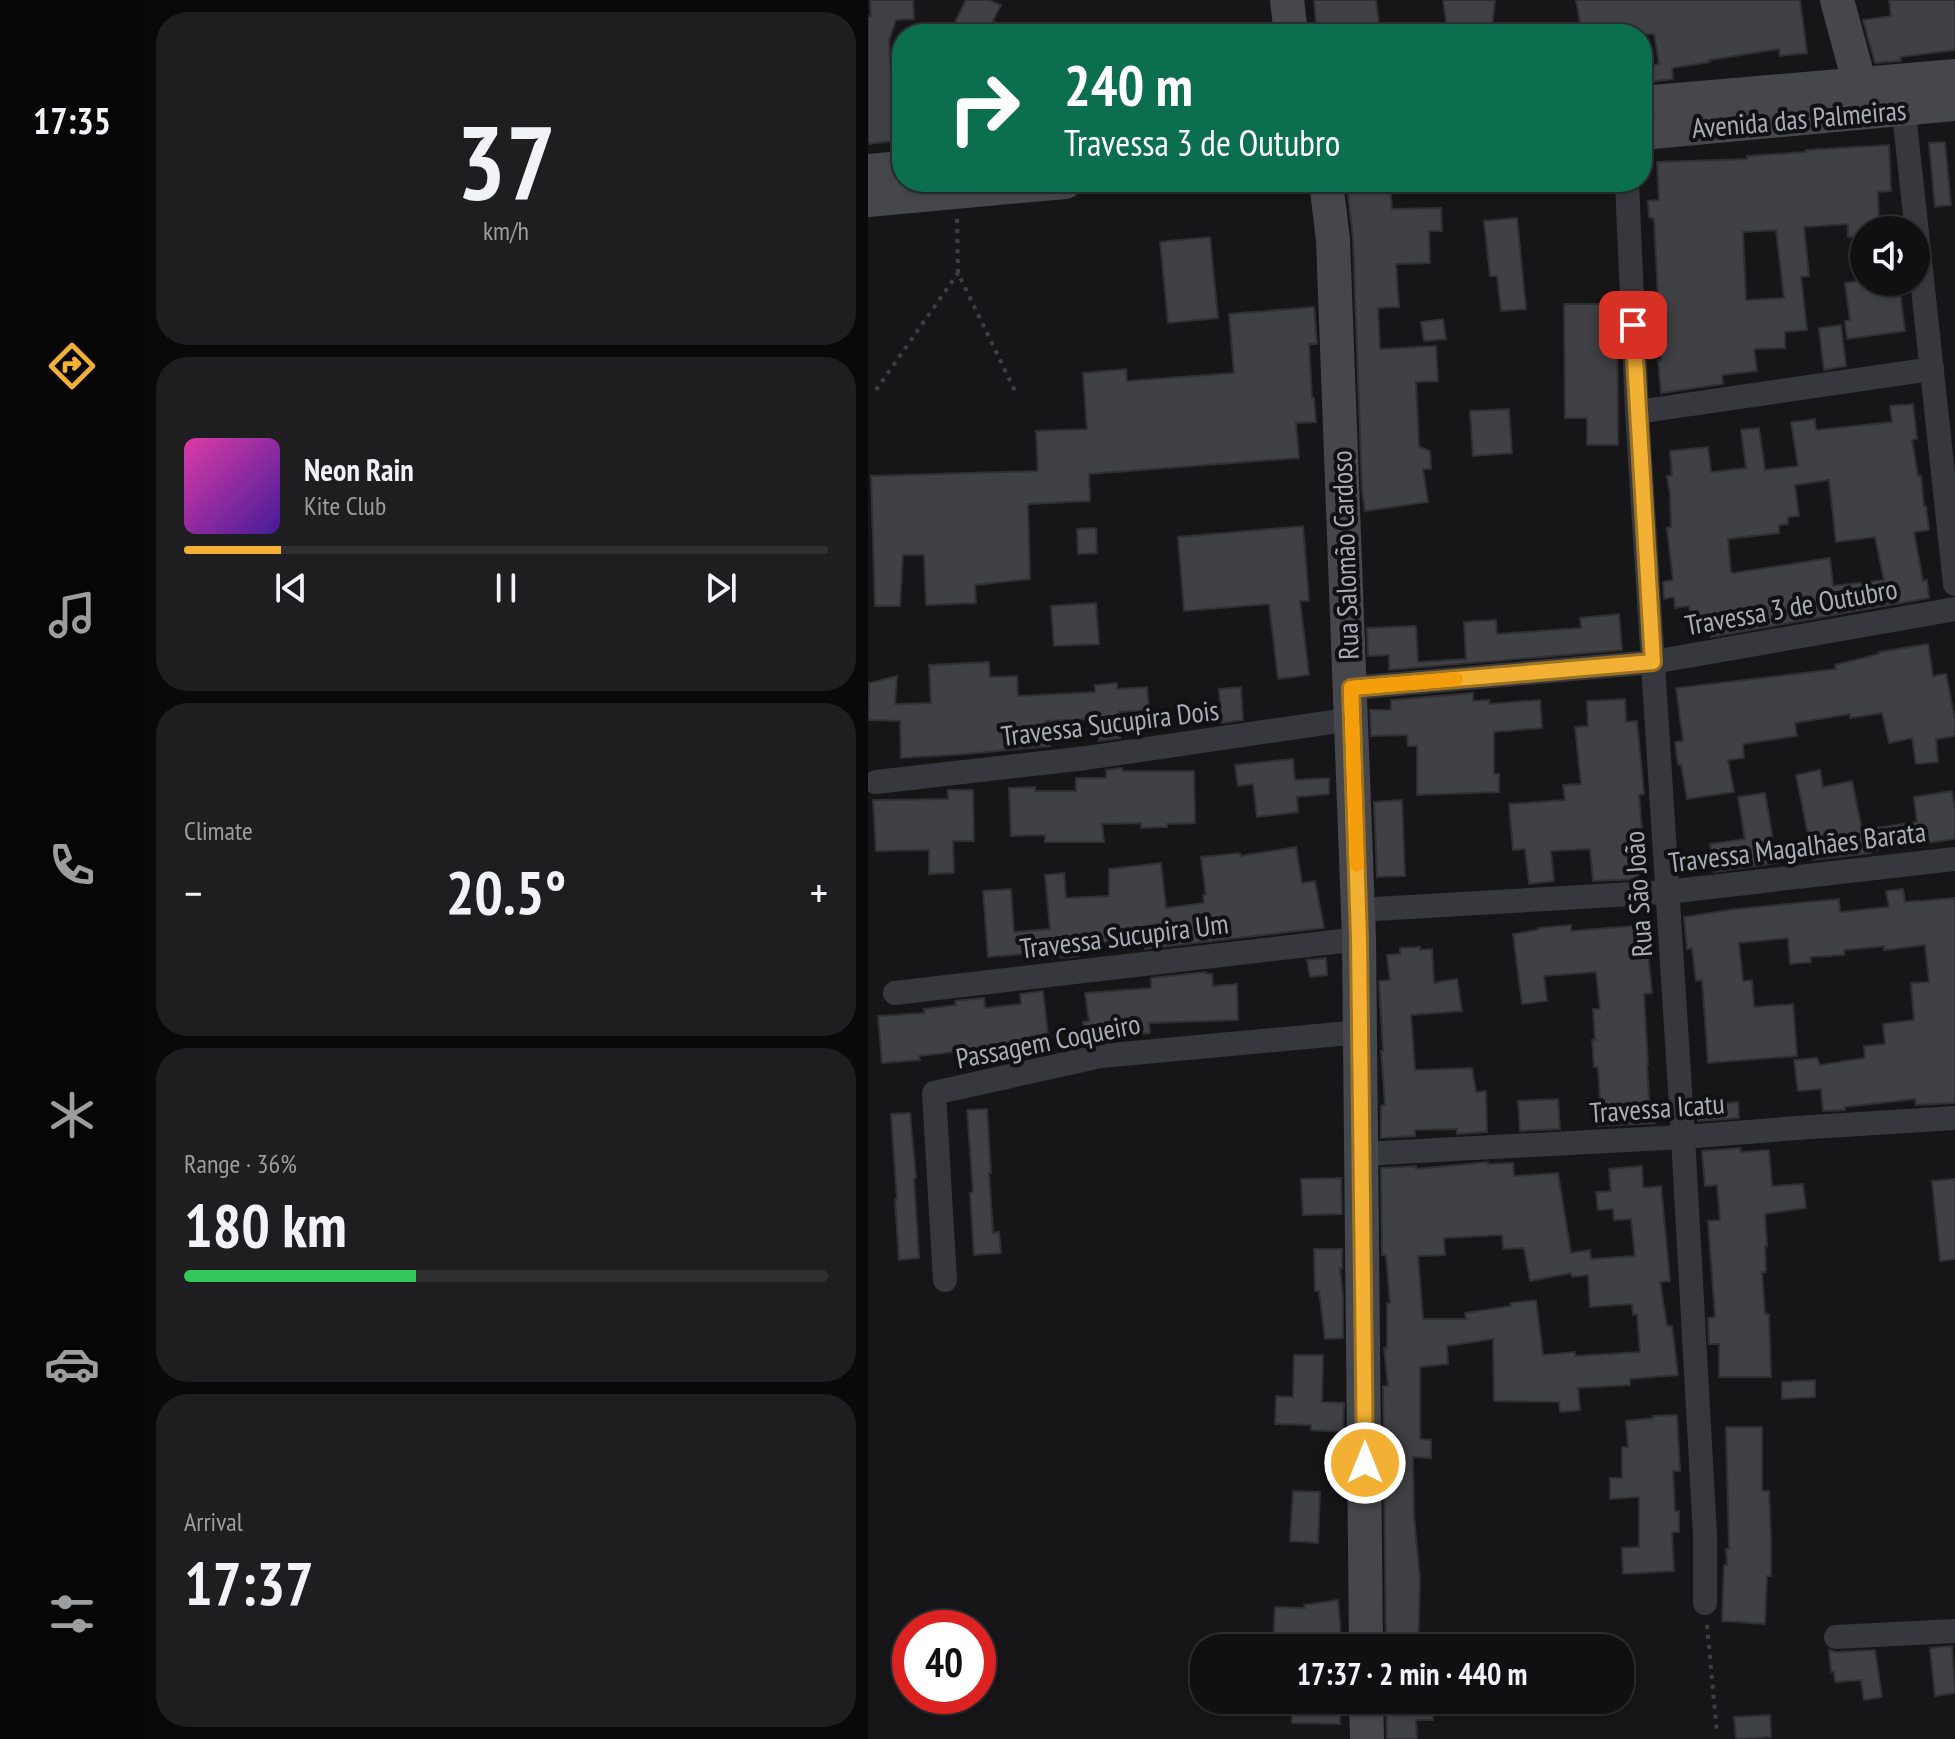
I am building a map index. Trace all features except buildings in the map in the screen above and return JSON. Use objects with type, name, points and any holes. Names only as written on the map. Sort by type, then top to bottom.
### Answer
[{"type":"street","points":[[1287,0],[1290,24]]},
{"type":"street","points":[[1837,0],[1862,99]]},
{"type":"street","name":"Avenida das Palmeiras","points":[[1652,131],[1902,95],[1955,76]]},
{"type":"street","points":[[1902,95],[1955,584]]},
{"type":"street","name":"Avenida das Palmeiras","points":[[1902,95],[1955,104]]},
{"type":"street","name":"Avenida das Palmeiras","points":[[1652,103],[1862,99]]},
{"type":"street","points":[[868,171],[892,169]]},
{"type":"street","points":[[868,200],[957,192]]},
{"type":"street","name":"Rua Salomão Cardoso","points":[[1327,192],[1333,240],[1359,924],[1366,1634]]},
{"type":"street","name":"Rua São João","points":[[1627,192],[1637,412],[1705,1536],[1705,1603]]},
{"type":"street","points":[[1637,412],[1932,369]]},
{"type":"street","name":"Travessa 3 de Outubro","points":[[1352,704],[1653,662],[1955,609]]},
{"type":"street","name":"Travessa Sucupira Dois","points":[[876,782],[1128,752],[1352,704]]},
{"type":"street","name":"Travessa Magalhães Barata","points":[[1359,924],[1955,859]]},
{"type":"street","name":"Travessa Sucupira Um","points":[[895,993],[1359,924]]},
{"type":"street","name":"Passagem Coqueiro","points":[[945,1280],[934,1093],[1101,1056],[1360,1032]]},
{"type":"street","name":"Travessa Icatu","points":[[1363,1154],[1683,1137],[1955,1118]]},
{"type":"street","points":[[1836,1637],[1955,1631]]},
{"type":"street","points":[[1366,1714],[1367,1739]]},
{"type":"path","points":[[957,192],[958,273],[1016,393]]},
{"type":"path","points":[[876,390],[958,273]]},
{"type":"path","points":[[1705,1603],[1717,1734]]},
{"type":"slow traffic","points":[[1357,865],[1351,688],[1456,679]]},
{"type":"route","points":[[1365,1463],[1363,1154],[1351,688],[1653,662],[1633,325]]}]
